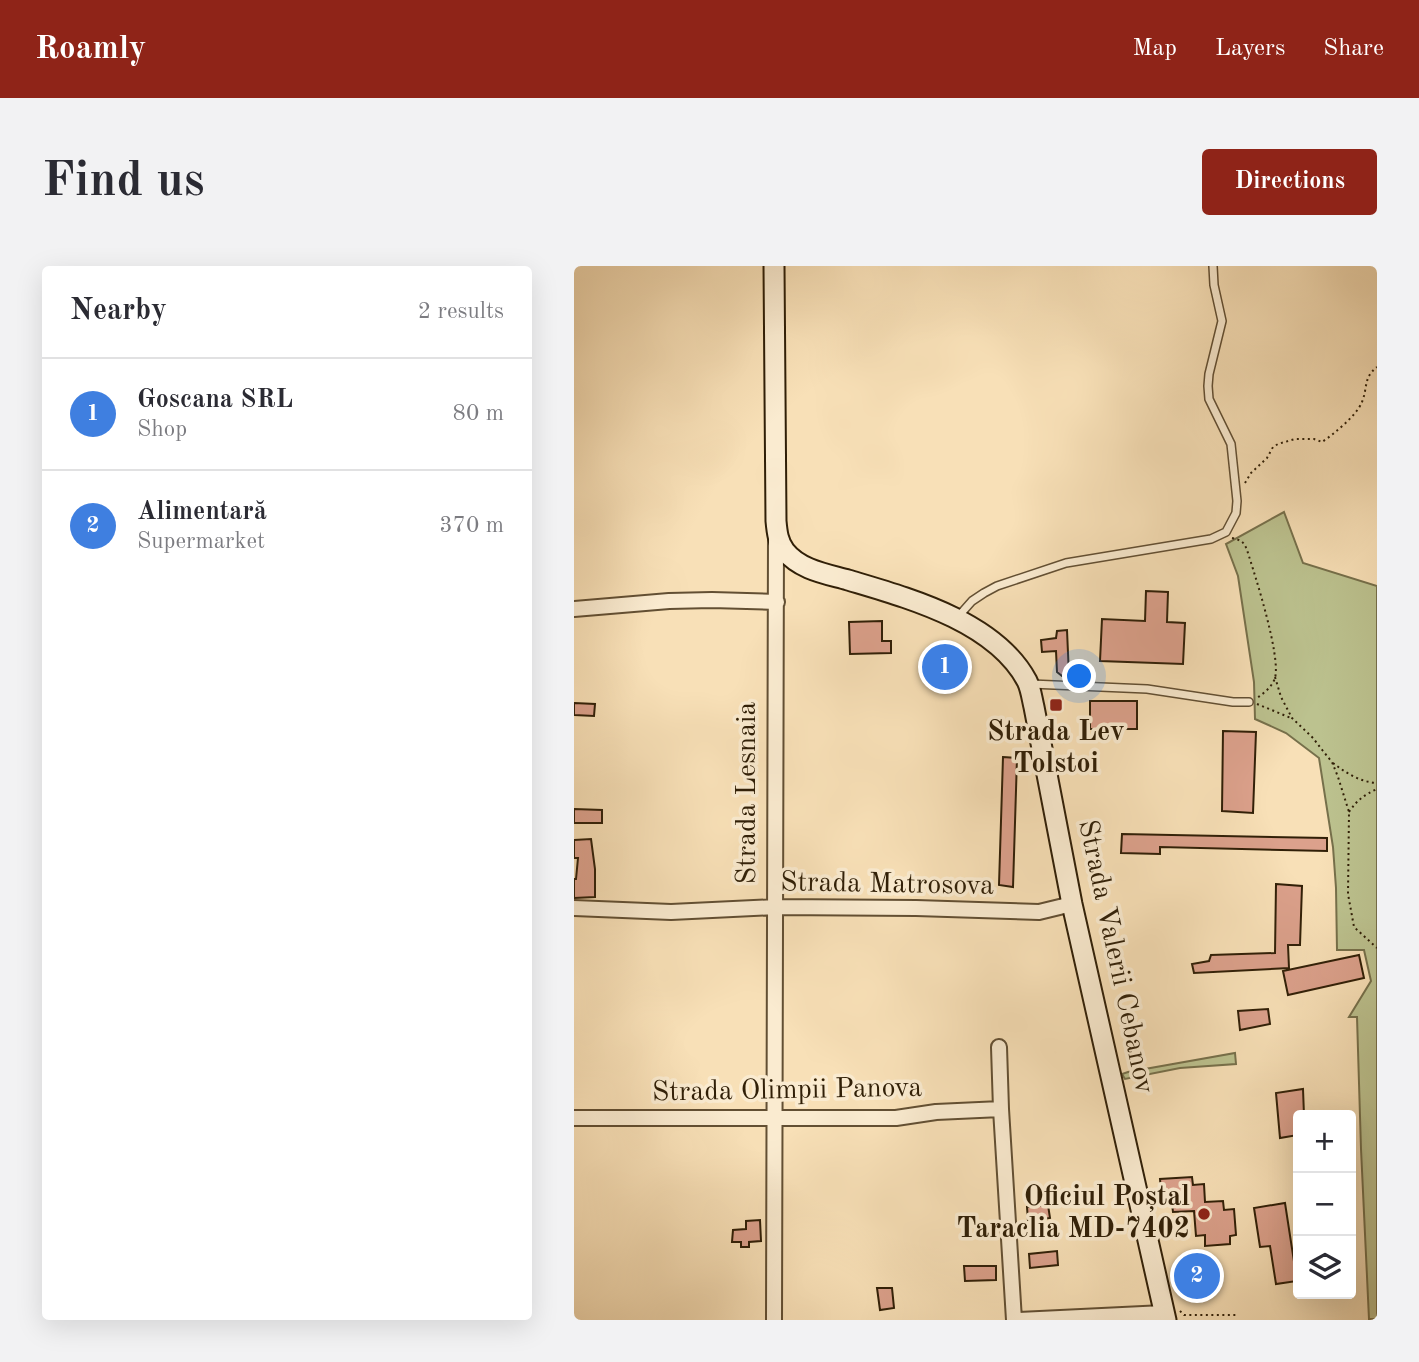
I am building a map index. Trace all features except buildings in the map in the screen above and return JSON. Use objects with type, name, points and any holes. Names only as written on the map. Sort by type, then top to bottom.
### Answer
[{"type":"street","name":"Strada Lesnaia","points":[[774,266],[774,1320]]},
{"type":"street","name":"Strada Valerii Cebanov","points":[[776,521],[778,538],[785,551],[805,566],[902,597],[964,623],[988,638],[1011,659],[1028,683],[1072,904],[1165,1317]]},
{"type":"street","points":[[574,608],[669,601],[776,602]]},
{"type":"street","name":"Strada Matrosova","points":[[574,908],[671,912],[776,907],[1039,912],[1072,904]]},
{"type":"street","points":[[999,1047],[1016,1320],[1165,1317]]},
{"type":"street","name":"Strada Olimpii Panova","points":[[574,1118],[896,1118],[936,1112],[1001,1109]]},
{"type":"lane","points":[[964,623],[972,601],[997,586],[1066,563],[1211,539],[1226,532],[1236,513],[1237,495],[1231,444],[1209,399],[1209,374],[1222,321],[1213,266]]},
{"type":"lane","points":[[1028,683],[1147,689],[1249,702]]},
{"type":"path","points":[[1237,495],[1251,473],[1275,446],[1295,439],[1322,442],[1350,419],[1362,402],[1368,376],[1377,367]]},
{"type":"path","points":[[1220,536],[1240,540],[1247,550],[1269,625],[1275,677],[1281,697],[1292,718],[1332,762],[1363,781],[1377,783]]},
{"type":"path","points":[[1249,702],[1265,692],[1275,677]]},
{"type":"path","points":[[1249,702],[1292,718]]},
{"type":"path","points":[[1332,762],[1349,812],[1348,894],[1354,927],[1377,948]]},
{"type":"path","points":[[1349,812],[1363,796],[1377,789]]},
{"type":"green space","points":[[1284,512],[1303,563],[1377,586],[1377,1319],[1369,1319],[1357,1017],[1349,1017],[1371,981],[1364,950],[1337,950],[1333,847],[1319,758],[1286,733],[1255,719],[1254,682],[1238,576],[1226,544]]},
{"type":"green space","points":[[1235,1053],[1236,1064],[1180,1068],[1125,1079],[1122,1074],[1128,1072]]},
{"type":"place","name":"Goscana SRL","points":[[945,667]]},
{"type":"place","name":"Strada Lev Tolstoi","points":[[1056,705]]},
{"type":"place","name":"Oficiul Poștal Taraclia MD-7402","points":[[1204,1214]]},
{"type":"place","name":"Alimentară","points":[[1197,1276]]}]
